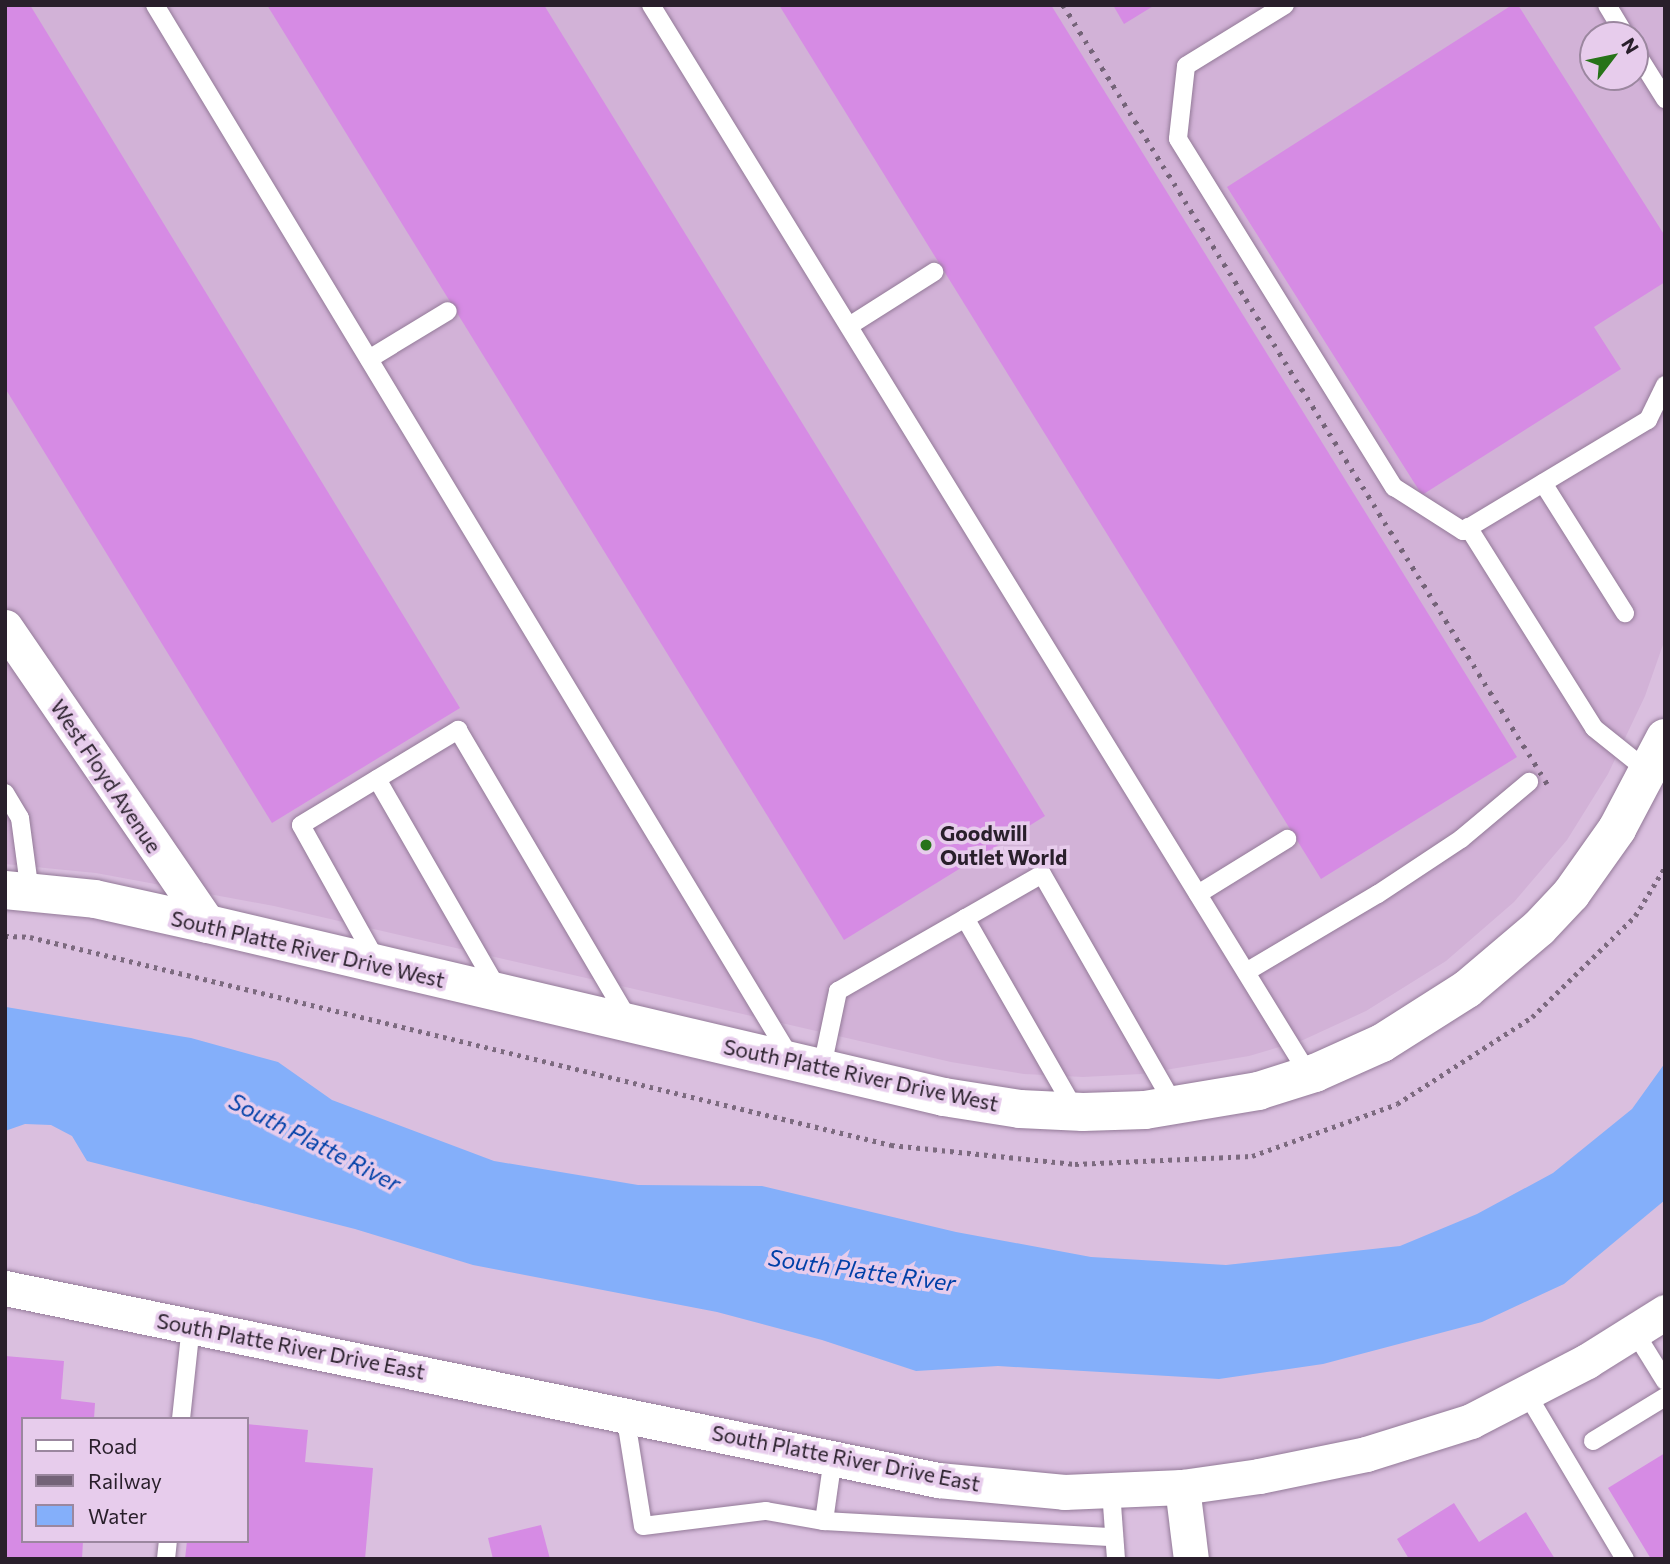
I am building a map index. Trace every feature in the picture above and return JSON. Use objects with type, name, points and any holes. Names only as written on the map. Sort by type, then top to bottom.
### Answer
[{"type":"street","name":"West Floyd Avenue","points":[[5,627],[208,924]]},
{"type":"street","name":"South Platte River Drive West","points":[[18,891],[95,900],[208,924],[944,1097],[1020,1109],[1076,1112],[1175,1106],[1258,1091],[1309,1075],[1382,1043],[1429,1016],[1504,960],[1571,894],[1617,829],[1657,755]]},
{"type":"street","name":"South Platte River Drive East","points":[[5,1288],[939,1480],[1028,1490],[1111,1491],[1182,1487],[1259,1476],[1366,1454],[1471,1421],[1527,1394],[1665,1312]]},
{"type":"street","points":[[1182,1487],[1191,1559]]},
{"type":"lane","points":[[155,5],[369,359],[807,1064]]},
{"type":"lane","points":[[651,5],[1309,1075]]},
{"type":"lane","points":[[1285,5],[1186,66],[1178,139],[1394,487],[1463,531],[1648,419],[1665,385]]},
{"type":"lane","points":[[1607,5],[1617,21]]},
{"type":"lane","points":[[1649,73],[1665,99]]},
{"type":"lane","points":[[849,326],[934,272]]},
{"type":"lane","points":[[369,359],[448,311]]},
{"type":"lane","points":[[1543,483],[1625,614]]},
{"type":"lane","points":[[1468,527],[1594,728],[1657,755]]},
{"type":"lane","points":[[379,966],[301,825],[458,730],[631,1023]]},
{"type":"lane","points":[[377,779],[500,993]]},
{"type":"lane","points":[[1246,972],[1378,894],[1461,839],[1529,782]]},
{"type":"lane","points":[[5,793],[20,818],[18,891]]},
{"type":"lane","points":[[1198,894],[1287,839]]},
{"type":"lane","points":[[807,1064],[838,991],[1042,874],[1175,1106]]},
{"type":"lane","points":[[965,918],[1076,1112]]},
{"type":"lane","points":[[181,1417],[191,1326]]},
{"type":"lane","points":[[1634,1331],[1665,1381]]},
{"type":"lane","points":[[1527,1394],[1625,1559]]},
{"type":"lane","points":[[1593,1441],[1665,1397]]},
{"type":"lane","points":[[625,1414],[643,1525],[766,1511],[824,1521],[1114,1538]]},
{"type":"lane","points":[[824,1521],[833,1458]]},
{"type":"lane","points":[[1111,1491],[1116,1559]]},
{"type":"shaded area","points":[[5,5],[1665,5],[1665,639],[1645,696],[1608,774],[1567,840],[1514,902],[1446,961],[1366,1011],[1303,1040],[1249,1056],[1141,1074],[1083,1077],[1024,1074],[951,1062],[274,906],[96,873],[5,864]]},
{"type":"water","name":"South Platte River","points":[[6,1007],[191,1038],[278,1062],[332,1100],[494,1161],[638,1185],[762,1186],[956,1232],[1091,1257],[1226,1265],[1400,1246],[1477,1214],[1553,1173],[1632,1109],[1665,1063],[1665,1200],[1564,1284],[1482,1322],[1323,1364],[1219,1379],[998,1366],[916,1371],[822,1340],[717,1312],[473,1265],[355,1229],[87,1161],[72,1136],[51,1125],[25,1124],[5,1131]]},
{"type":"building","points":[[5,5],[30,5],[460,708],[272,823],[5,388]]},
{"type":"building","points":[[267,5],[544,5],[1045,816],[844,940]]},
{"type":"building","points":[[779,5],[1051,5],[1517,757],[1321,879]]},
{"type":"building","points":[[1113,5],[1155,5],[1124,24]]},
{"type":"building","points":[[1512,5],[1518,5],[1665,236],[1665,282],[1594,327],[1621,369],[1422,495],[1227,187]]},
{"type":"building","points":[[5,1356],[64,1361],[61,1399],[95,1403],[94,1417],[21,1417],[21,1543],[83,1543],[82,1559],[5,1559]]},
{"type":"building","points":[[248,1424],[308,1430],[305,1462],[373,1468],[365,1559],[185,1559],[187,1543],[248,1543]]},
{"type":"building","points":[[1665,1453],[1665,1559],[1651,1559],[1608,1488]]},
{"type":"building","points":[[1454,1503],[1479,1542],[1526,1512],[1555,1559],[1409,1559],[1397,1539]]},
{"type":"building","points":[[541,1525],[550,1559],[493,1559],[488,1538]]},
{"type":"railway","points":[[1063,5],[1551,790]]},
{"type":"place","name":"Goodwill Outlet World","points":[[926,845]]}]
